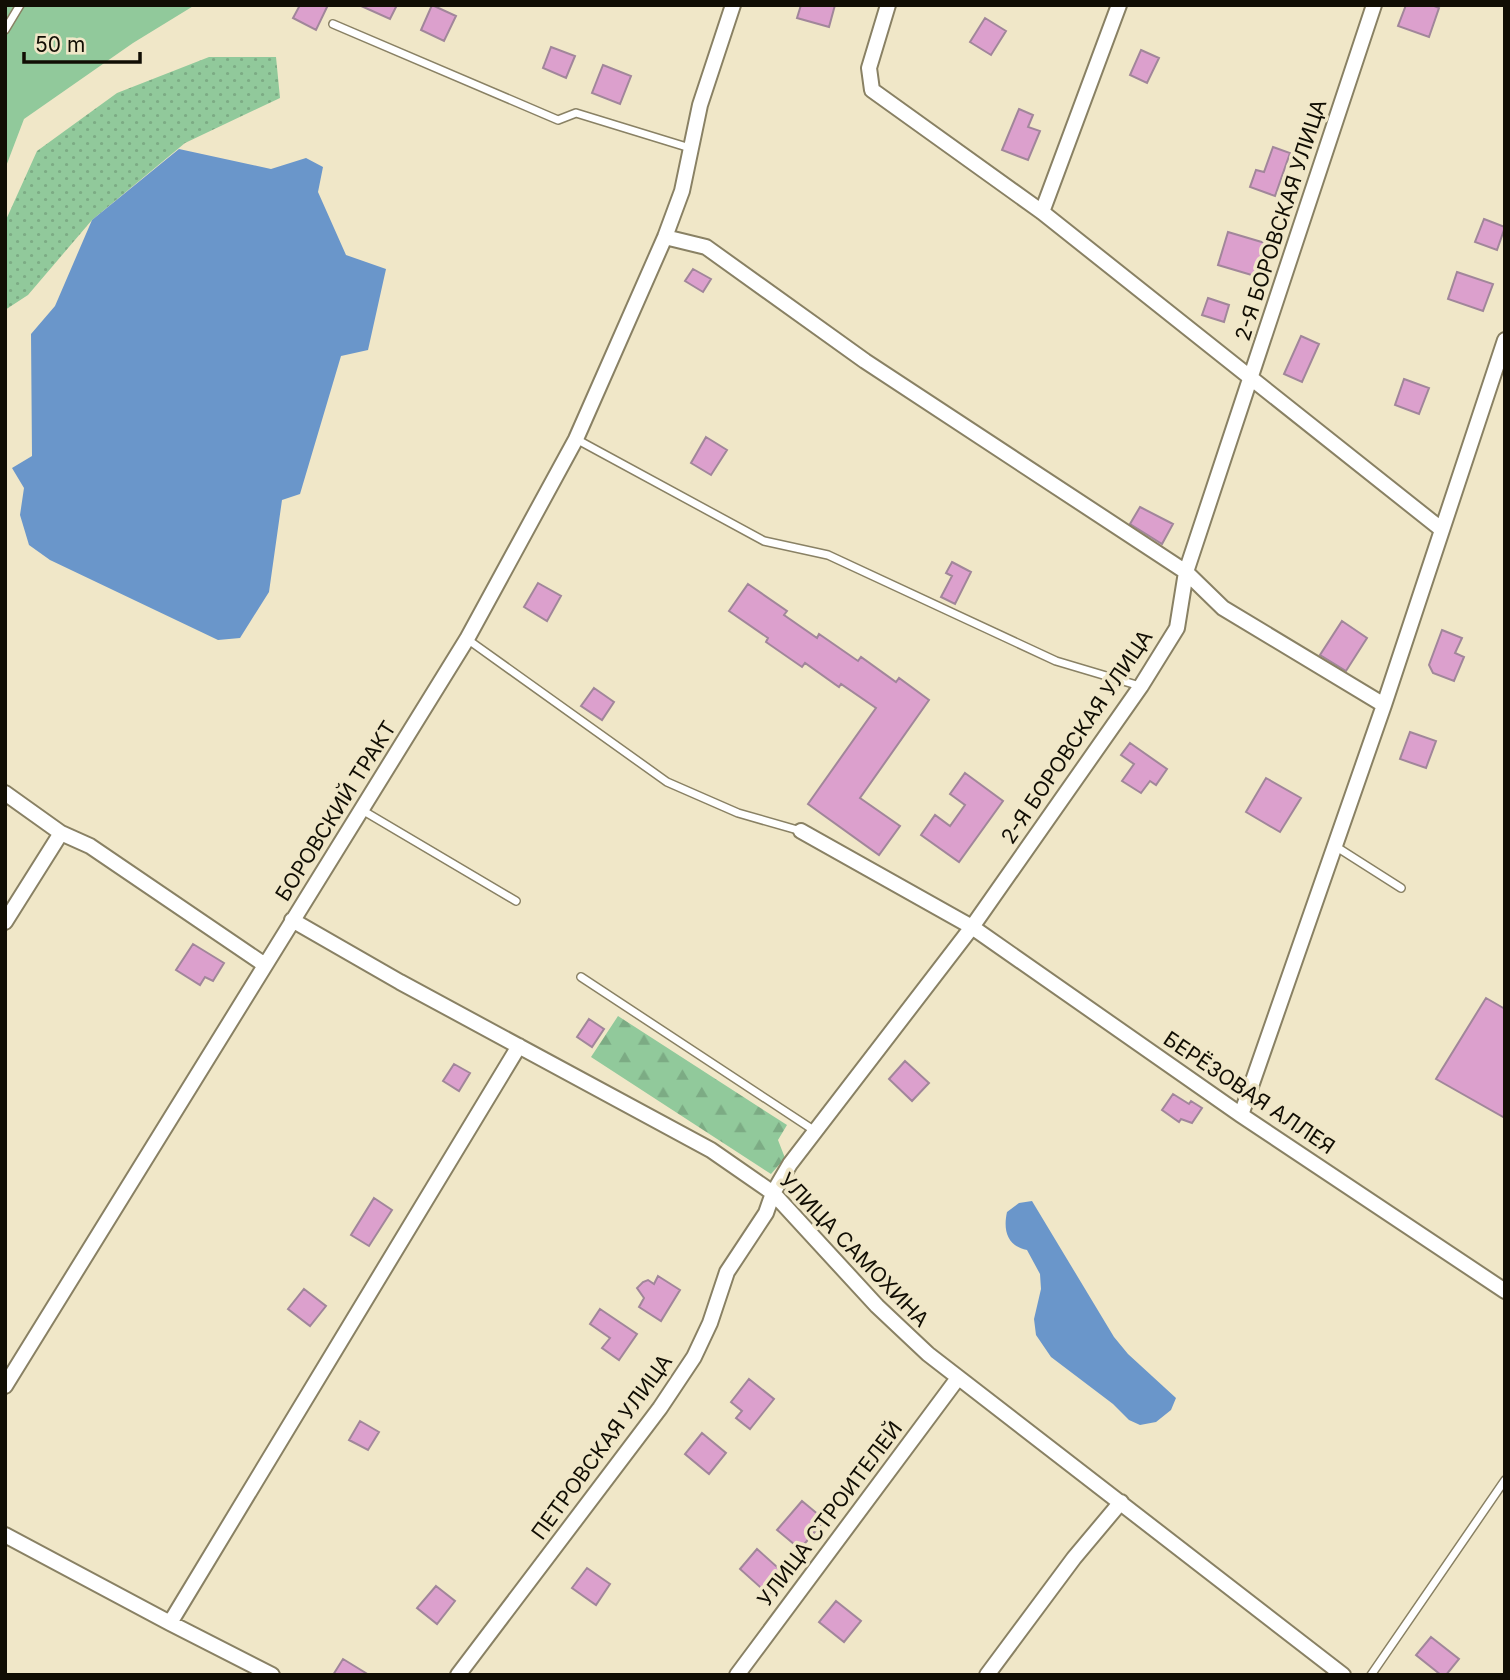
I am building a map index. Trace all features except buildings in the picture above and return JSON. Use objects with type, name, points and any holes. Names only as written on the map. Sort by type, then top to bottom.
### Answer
[{"type":"street","name":"БОРОВСКИЙ ТРАКТ","points":[[5,1386],[467,639],[576,439],[665,237],[682,191],[700,105],[733,5]]},
{"type":"street","points":[[888,5],[869,68],[872,90],[1042,212],[1441,529]]},
{"type":"street","points":[[1042,212],[1119,5]]},
{"type":"street","name":"2-Я БОРОВСКАЯ УЛИЦА","points":[[773,1192],[790,1164],[972,927],[1141,686],[1177,628],[1186,572],[1374,5]]},
{"type":"street","points":[[665,237],[706,247],[865,361],[1186,572],[1223,608],[1384,705]]},
{"type":"street","points":[[1241,1115],[1384,705],[1505,340]]},
{"type":"street","points":[[5,793],[61,833],[90,846],[265,965]]},
{"type":"street","name":"БЕРЁЗОВАЯ АЛЛЕЯ","points":[[801,831],[972,927],[1241,1115],[1505,1291]]},
{"type":"street","points":[[5,922],[61,833]]},
{"type":"street","name":"УЛИЦА САМОХИНА","points":[[292,920],[711,1150],[773,1192],[877,1306],[928,1354],[1343,1675]]},
{"type":"street","points":[[170,1623],[519,1046]]},
{"type":"street","name":"ПЕТРОВСКАЯ УЛИЦА","points":[[458,1675],[660,1408],[694,1357],[710,1323],[727,1272],[765,1213],[773,1192]]},
{"type":"street","name":"УЛИЦА СТРОИТЕЛЕЙ","points":[[737,1675],[958,1378]]},
{"type":"street","points":[[987,1675],[1074,1558],[1121,1502]]},
{"type":"street","points":[[5,1535],[272,1675]]},
{"type":"lane","points":[[5,30],[20,5]]},
{"type":"lane","points":[[333,24],[558,120],[576,113],[691,149]]},
{"type":"lane","points":[[576,439],[764,541],[828,555],[1056,661],[1141,686]]},
{"type":"lane","points":[[467,639],[667,782],[738,813],[801,831]]},
{"type":"lane","points":[[362,810],[516,901]]},
{"type":"lane","points":[[1335,846],[1401,888]]},
{"type":"lane","points":[[581,977],[815,1131]]},
{"type":"lane","points":[[1371,1675],[1505,1480]]},
{"type":"green space","points":[[5,5],[195,5],[133,43],[24,119],[5,169]]},
{"type":"green space","points":[[209,57],[276,57],[280,98],[185,143],[92,220],[28,295],[5,310],[5,222],[37,151],[117,93]]},
{"type":"green space","points":[[618,1016],[787,1125],[778,1140],[785,1158],[771,1174],[591,1057]]},
{"type":"water","points":[[179,149],[271,169],[306,158],[323,167],[318,192],[346,255],[386,269],[368,350],[341,356],[300,494],[282,500],[269,592],[240,638],[218,640],[50,560],[29,545],[20,515],[24,488],[12,468],[32,456],[31,334],[55,306],[92,220]]},
{"type":"water","points":[[1032,1201],[1114,1337],[1128,1354],[1176,1398],[1171,1410],[1156,1422],[1140,1425],[1129,1420],[1113,1404],[1051,1357],[1036,1335],[1034,1319],[1041,1289],[1040,1274],[1027,1250],[1015,1245],[1006,1231],[1007,1212],[1019,1203]]}]
